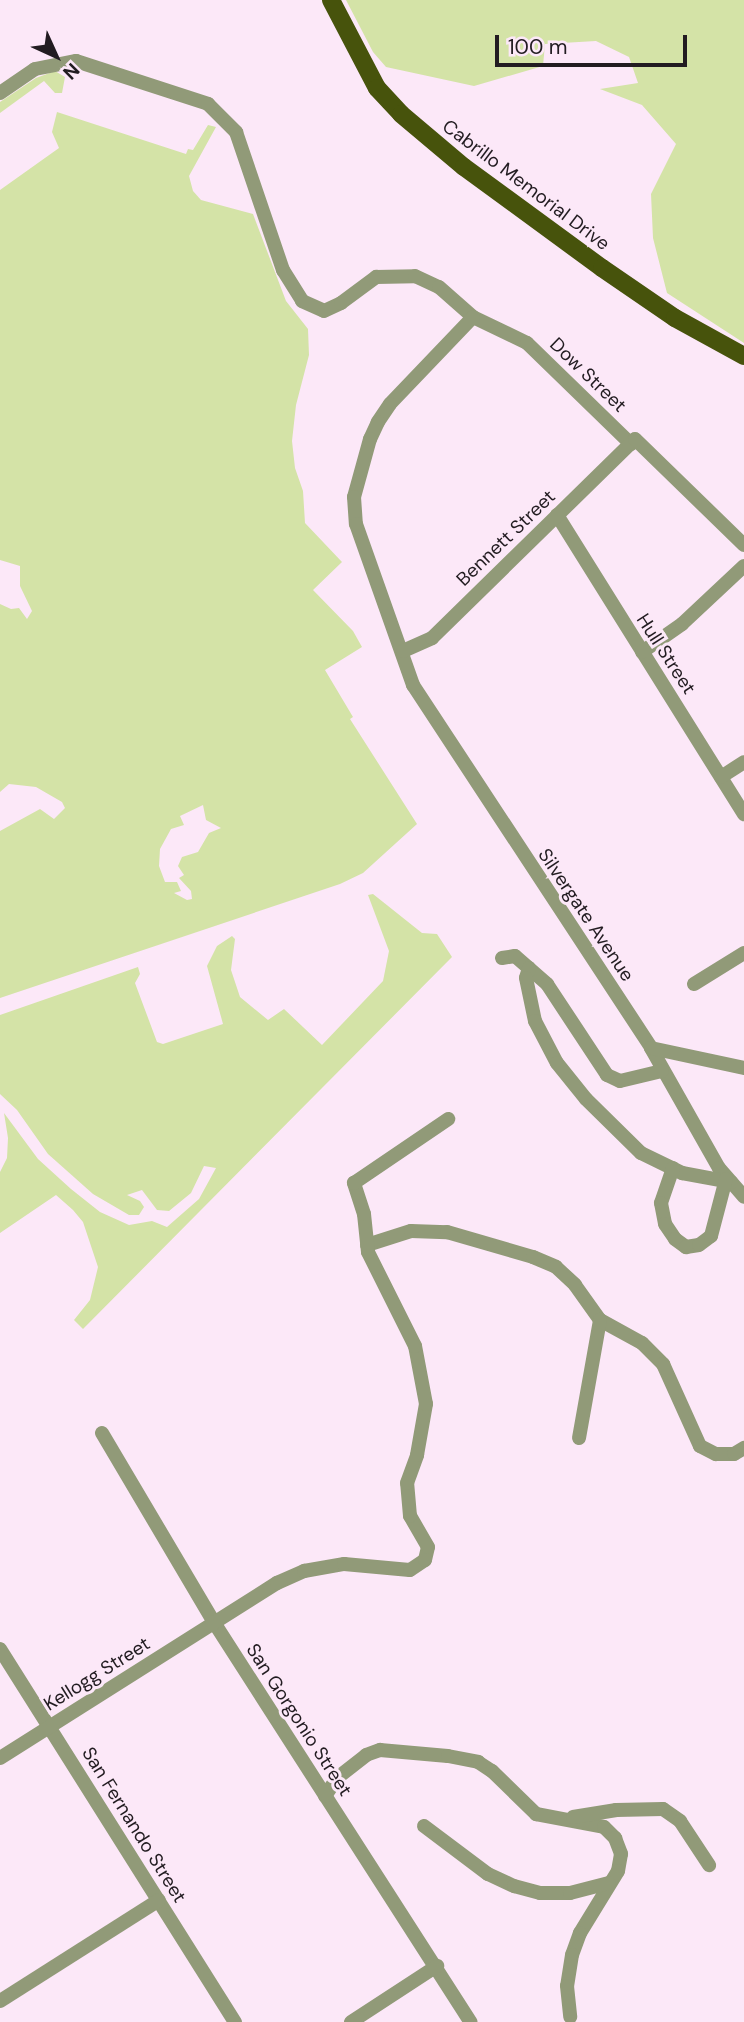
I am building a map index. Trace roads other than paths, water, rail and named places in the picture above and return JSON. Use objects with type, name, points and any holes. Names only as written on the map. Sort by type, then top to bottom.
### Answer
[{"type":"main road","name":"Cabrillo Memorial Drive","points":[[331,0],[377,88],[401,114],[464,167],[602,268],[675,318],[744,356]]},
{"type":"street","name":"Dow Street","points":[[0,93],[35,69],[76,61],[208,104],[236,132],[283,270],[302,301],[324,311],[341,303],[376,277],[415,276],[439,287],[473,317],[527,343],[631,444],[635,439],[744,545]]},
{"type":"street","name":"Silvergate Avenue","points":[[473,317],[390,404],[370,439],[354,497],[356,524],[413,685],[650,1048],[719,1168],[744,1197]]},
{"type":"street","name":"Bennett Street","points":[[403,651],[432,638],[631,444]]},
{"type":"street","name":"Hull Street","points":[[557,515],[744,814]]},
{"type":"street","points":[[642,652],[681,624],[744,566]]},
{"type":"street","points":[[720,776],[744,762]]},
{"type":"street","points":[[694,984],[744,953]]},
{"type":"street","points":[[502,958],[515,956],[547,984],[607,1075],[621,1081],[662,1071]]},
{"type":"street","points":[[529,968],[526,978],[535,1021],[557,1063],[586,1099],[641,1153],[673,1168],[682,1173],[729,1181],[711,1236],[699,1245],[686,1247],[675,1239],[665,1224],[660,1203],[673,1168]]},
{"type":"street","points":[[650,1048],[744,1068]]},
{"type":"street","points":[[448,1119],[354,1183],[364,1214],[366,1245],[411,1231],[447,1232],[533,1257],[556,1268],[575,1285],[600,1320],[642,1343],[663,1364],[700,1446],[716,1454],[734,1454],[744,1448]]},
{"type":"street","name":"Kellogg Street","points":[[0,1758],[277,1583],[304,1571],[344,1564],[410,1570],[425,1560],[428,1547],[410,1516],[407,1483],[417,1455],[426,1404],[415,1346],[366,1245]]},
{"type":"street","points":[[579,1438],[600,1320]]},
{"type":"street","name":"San Gorgonio Street","points":[[102,1433],[215,1624],[389,1899],[437,1966],[471,2022]]},
{"type":"street","name":"San Fernando Street","points":[[0,1648],[235,2022]]},
{"type":"street","points":[[325,1796],[337,1778],[366,1755],[380,1750],[448,1756],[478,1762],[492,1771],[536,1814],[604,1827],[615,1838],[621,1854],[618,1871],[580,1933],[572,1955],[567,1986],[570,2017]]},
{"type":"street","points":[[558,1819],[616,1810],[663,1809],[680,1821],[709,1865]]},
{"type":"street","points":[[424,1826],[488,1874],[514,1886],[540,1893],[570,1893],[609,1882]]},
{"type":"street","points":[[0,2001],[159,1900]]},
{"type":"street","points":[[351,2022],[437,1966]]}]
